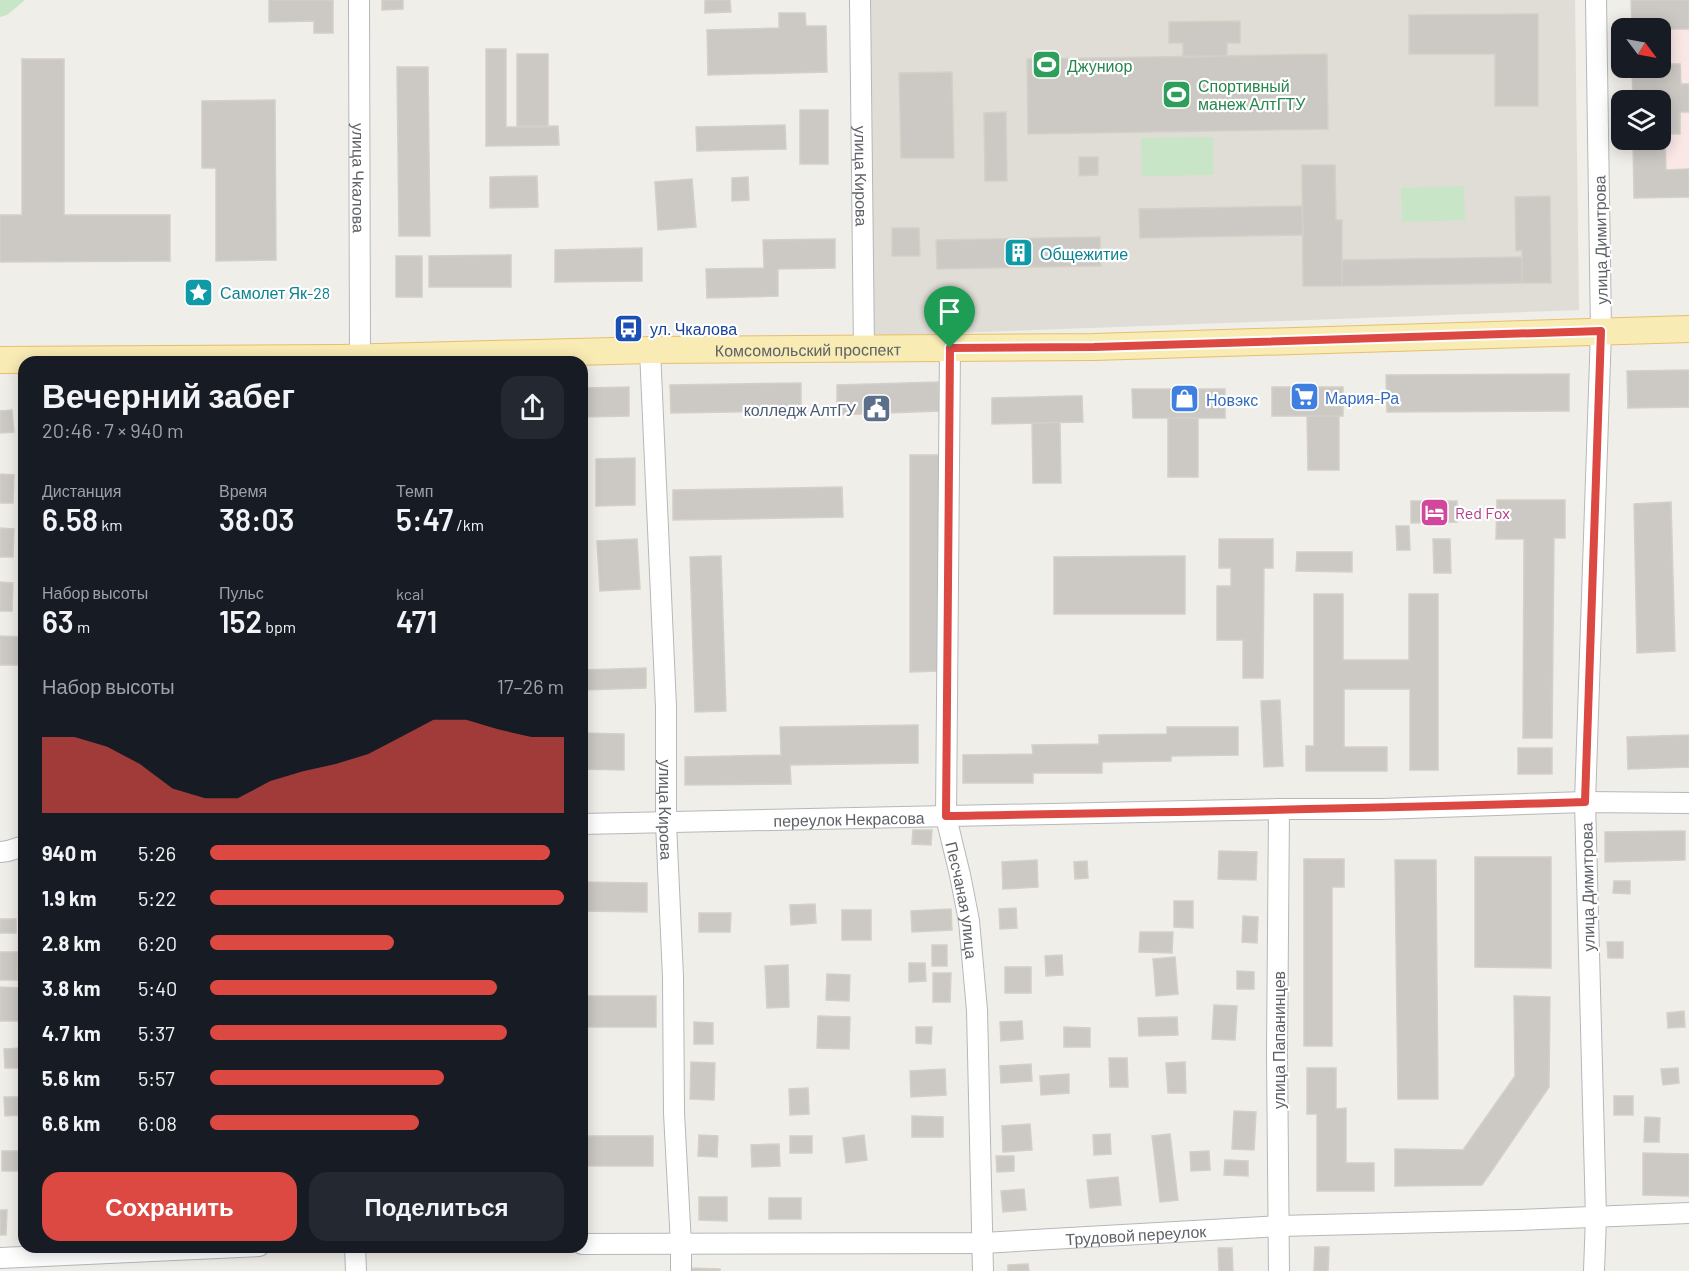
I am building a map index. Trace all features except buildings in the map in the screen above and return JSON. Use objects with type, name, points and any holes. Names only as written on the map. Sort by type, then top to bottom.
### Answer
[{"type":"main road","name":"Комсомольский проспект","points":[[401,356],[650,350],[1094,347],[1689,329]]},
{"type":"main road","name":"Комсомольский проспект","points":[[0,360],[18,360]]},
{"type":"street","name":"улица Чкалова","points":[[359,0],[360,356]]},
{"type":"street","name":"улица Кирова","points":[[860,0],[864,350]]},
{"type":"street","name":"улица Димитрова","points":[[1594,1271],[1596,1217],[1585,802],[1601,331],[1596,0]]},
{"type":"street","name":"Песчаная улица","points":[[950,348],[946,816],[969,921],[976,999],[983,1271]]},
{"type":"street","name":"улица Кирова","points":[[650,350],[666,696],[666,822],[673,977],[674,1113],[681,1271]]},
{"type":"street","name":"переулок Некрасова","points":[[588,824],[1279,809],[1395,809],[1585,802],[1689,803]]},
{"type":"street","name":"улица Папанинцев","points":[[1279,809],[1279,1271]]},
{"type":"street","points":[[0,852],[18,848]]},
{"type":"street","name":"Трудовой переулок","points":[[588,1244],[983,1243],[1279,1226],[1689,1213]]},
{"type":"street","points":[[0,1258],[136,1253]]},
{"type":"street","points":[[355,1253],[356,1271]]},
{"type":"shaded area","points":[[868,0],[1575,0],[1579,310],[874,336]]},
{"type":"shaded area","points":[[1631,0],[1689,0],[1689,197],[1634,198],[1633,150],[1671,150],[1671,90],[1633,90],[1632,78],[1671,78],[1671,18],[1632,18]]},
{"type":"green space","points":[[0,0],[25,0],[7,15],[0,17]]},
{"type":"green space","points":[[1213,137],[1213,175],[1142,176],[1141,138]]},
{"type":"green space","points":[[1464,186],[1465,220],[1402,222],[1401,188]]},
{"type":"place","name":"Джуниор","points":[[1046,65]]},
{"type":"place","name":"Спортивный манеж АлтГТУ","points":[[1177,94]]},
{"type":"place","name":"Общежитие","points":[[1019,253]]},
{"type":"place","name":"Самолет Як-28","points":[[199,292]]},
{"type":"place","name":"ул. Чкалова","points":[[629,328]]},
{"type":"place","name":"Мария-Ра","points":[[1304,397]]},
{"type":"place","name":"Новэкс","points":[[1185,399]]},
{"type":"place","name":"колледж АлтГУ","points":[[877,409]]},
{"type":"place","name":"Red Fox","points":[[1434,512]]},
{"type":"route","points":[[1601,331],[1585,802],[1395,809],[1279,809],[946,816],[950,348],[1094,347],[1601,331]]}]
